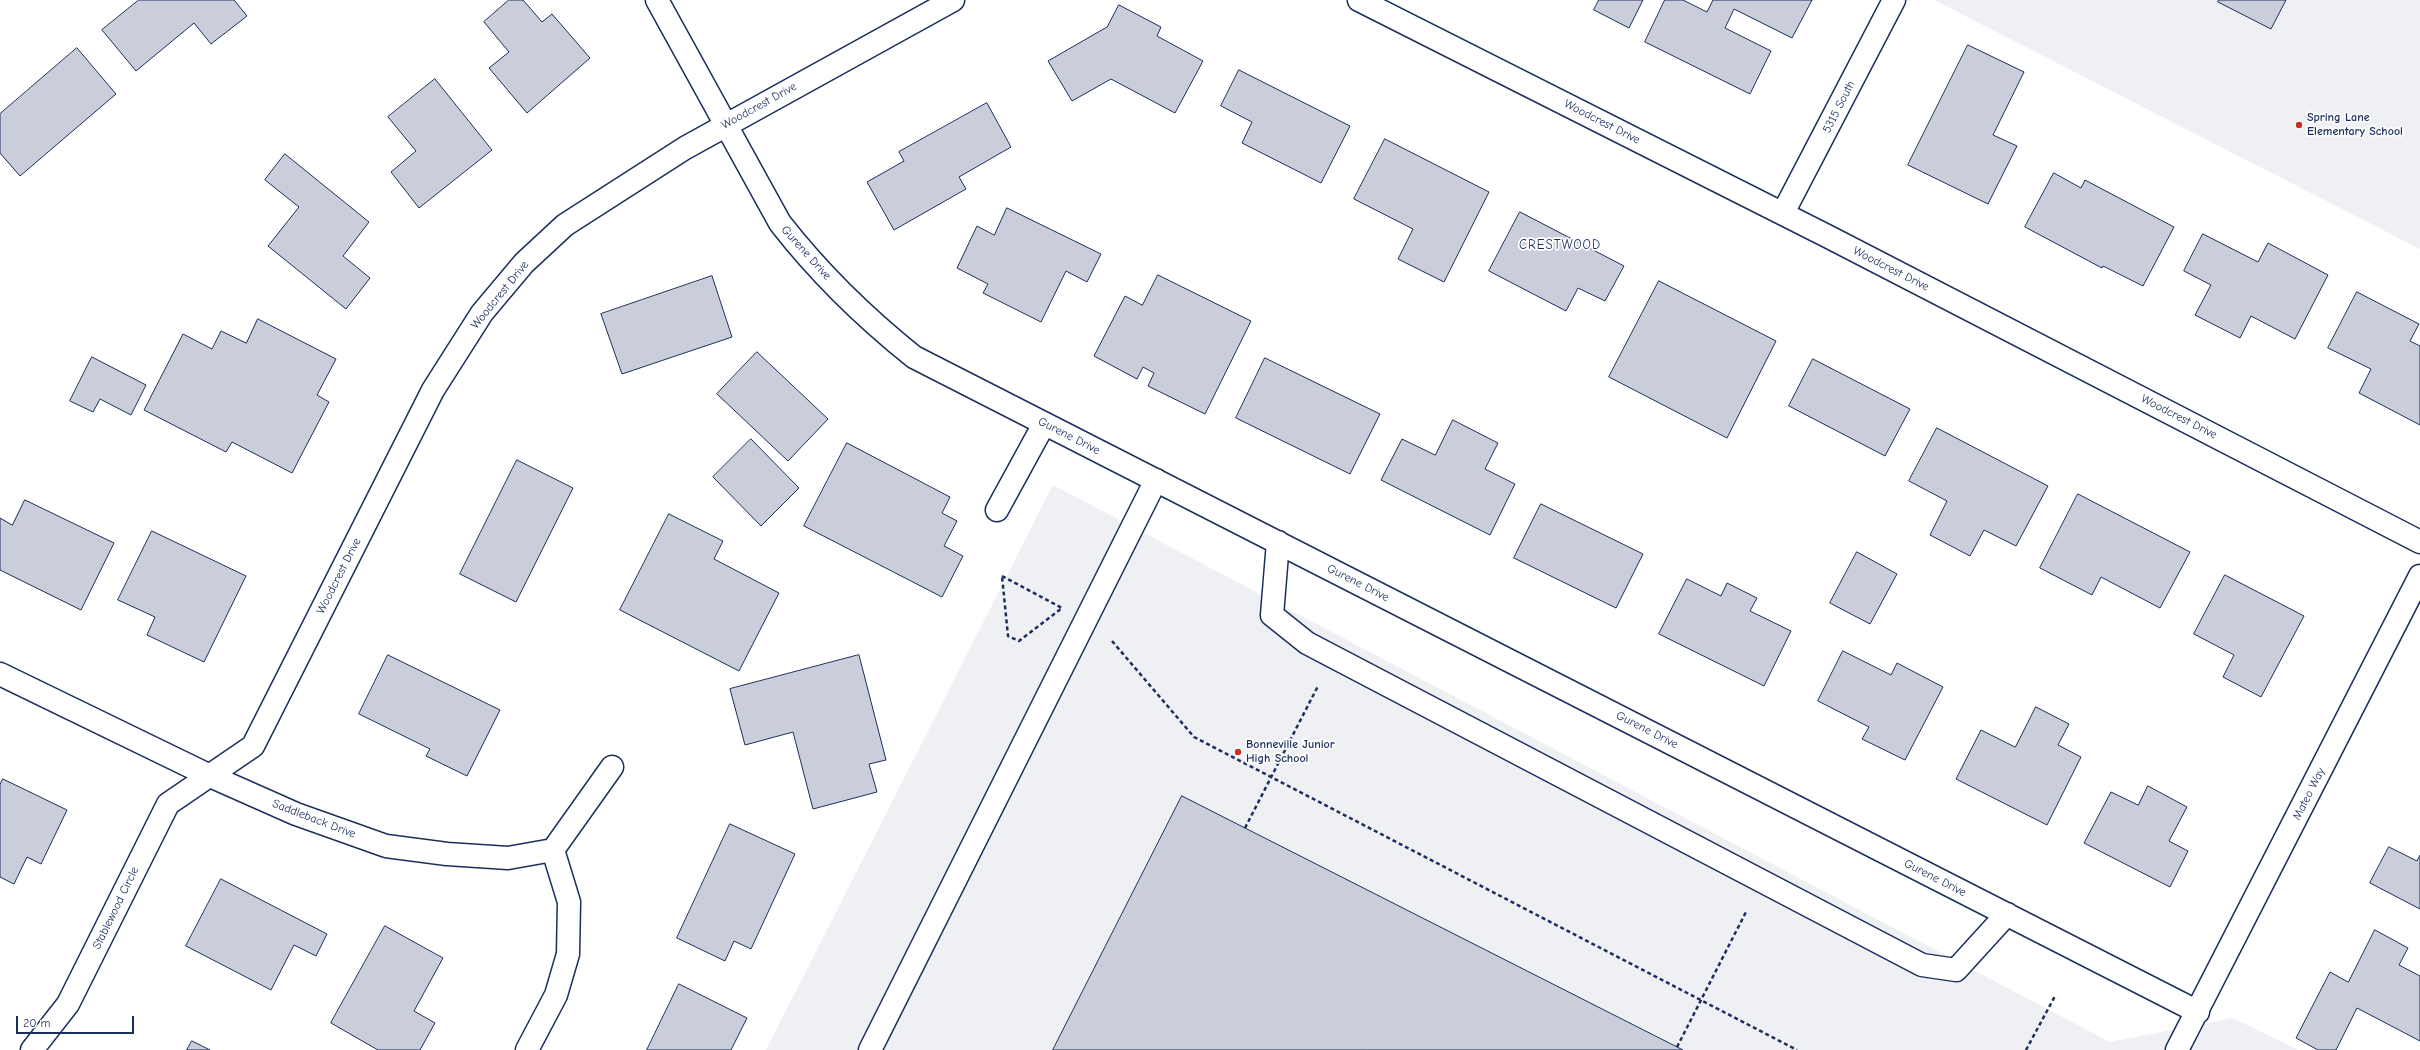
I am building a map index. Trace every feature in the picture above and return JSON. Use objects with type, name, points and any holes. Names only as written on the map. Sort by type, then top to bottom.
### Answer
[{"type":"street","name":"Gurene Drive","points":[[657,0],[780,223],[801,250],[873,324],[914,357],[2198,1012]]},
{"type":"street","name":"Woodcrest Drive","points":[[208,775],[253,746],[433,390],[482,313],[524,263],[565,225],[726,124],[953,0]]},
{"type":"street","name":"Woodcrest Drive","points":[[1359,0],[1783,213],[2420,542]]},
{"type":"street","name":"5315 South","points":[[1783,213],[1894,0]]},
{"type":"street","points":[[997,510],[1044,424]]},
{"type":"street","points":[[870,1050],[1156,480]]},
{"type":"street","points":[[1278,542],[1272,615],[1307,643],[1922,965],[1956,970],[2007,914]]},
{"type":"street","name":"Mateo Way","points":[[2177,1050],[2198,1012],[2420,576]]},
{"type":"street","name":"Saddleback Drive","points":[[0,674],[208,775],[296,814],[386,846],[447,854],[508,858],[553,850]]},
{"type":"street","points":[[527,1050],[556,995],[568,954],[569,902],[553,850],[612,767]]},
{"type":"street","name":"Stablewood Circle","points":[[32,1050],[68,1004],[168,804],[208,775]]},
{"type":"path","points":[[1002,576],[1049,601],[1062,608],[1019,641],[1008,636],[1002,576]]},
{"type":"path","points":[[1108,636],[1194,737],[1797,1050]]},
{"type":"path","points":[[1245,828],[1319,684]]},
{"type":"path","points":[[1677,1047],[1747,908]]},
{"type":"path","points":[[2026,1050],[2055,996]]},
{"type":"shaded area","name":"Spring Lane Elementary School","points":[[1937,0],[2420,0],[2420,249],[1936,1]]},
{"type":"shaded area","name":"Bonneville Junior High School","points":[[1053,485],[2110,1042],[2233,1018],[2298,1050],[766,1050]]},
{"type":"building","points":[[139,0],[234,0],[247,16],[211,44],[194,23],[136,71],[102,30]]},
{"type":"building","points":[[509,0],[523,0],[542,22],[552,14],[590,58],[527,113],[489,68],[509,52],[484,22]]},
{"type":"building","points":[[1599,0],[1643,0],[1629,28],[1594,10]]},
{"type":"building","points":[[1665,0],[1683,0],[1707,12],[1713,0],[1812,0],[1792,38],[1734,9],[1725,28],[1771,51],[1750,94],[1645,42]]},
{"type":"building","points":[[2219,0],[2286,0],[2271,29],[2218,2]]},
{"type":"building","points":[[1119,5],[1161,27],[1157,36],[1203,61],[1175,113],[1111,79],[1072,101],[1048,61],[1107,27]]},
{"type":"building","points":[[1968,45],[2024,72],[1993,135],[2017,146],[1988,204],[1908,165]]},
{"type":"building","points":[[77,48],[116,94],[20,176],[0,153],[0,114]]},
{"type":"building","points":[[1239,70],[1350,126],[1321,183],[1242,143],[1252,122],[1221,106]]},
{"type":"building","points":[[435,79],[492,150],[419,208],[391,172],[416,151],[388,117]]},
{"type":"building","points":[[987,103],[1011,147],[959,177],[966,189],[894,230],[867,182],[904,161],[899,152]]},
{"type":"building","points":[[1385,139],[1489,192],[1444,282],[1398,259],[1413,229],[1354,199]]},
{"type":"building","points":[[285,154],[369,222],[343,256],[370,278],[346,309],[268,246],[299,207],[265,180]]},
{"type":"building","points":[[2054,173],[2081,188],[2085,180],[2174,227],[2143,286],[2103,266],[2102,268],[2025,227]]},
{"type":"building","points":[[1007,208],[1101,254],[1087,282],[1066,271],[1041,322],[983,293],[988,284],[957,268],[977,226],[994,235]]},
{"type":"building","points":[[1520,212],[1624,266],[1605,301],[1578,288],[1566,311],[1489,271]]},
{"type":"building","points":[[2203,234],[2258,262],[2268,243],[2328,275],[2295,339],[2251,316],[2240,338],[2195,315],[2211,285],[2184,271]]},
{"type":"building","points":[[1158,275],[1251,321],[1205,414],[1148,386],[1154,373],[1143,367],[1137,379],[1094,356],[1125,296],[1142,305]]},
{"type":"building","points":[[712,276],[732,337],[622,374],[601,314]]},
{"type":"building","points":[[1659,281],[1776,341],[1727,438],[1609,377]]},
{"type":"building","points":[[2357,292],[2419,324],[2410,341],[2420,346],[2420,425],[2359,393],[2371,369],[2328,348]]},
{"type":"building","points":[[258,319],[336,359],[317,395],[329,402],[292,473],[232,442],[226,452],[144,410],[183,334],[212,349],[221,331],[246,343]]},
{"type":"building","points":[[757,352],[828,419],[788,461],[717,394]]},
{"type":"building","points":[[92,357],[146,385],[131,415],[100,399],[93,412],[70,401]]},
{"type":"building","points":[[1265,358],[1380,414],[1350,474],[1236,418]]},
{"type":"building","points":[[1813,359],[1910,409],[1885,456],[1789,406]]},
{"type":"building","points":[[1453,420],[1498,443],[1485,469],[1515,484],[1490,535],[1381,480],[1402,439],[1435,455]]},
{"type":"building","points":[[1937,428],[2048,486],[2016,546],[1984,530],[1970,556],[1930,535],[1947,501],[1909,481]]},
{"type":"building","points":[[751,439],[799,488],[761,526],[713,477]]},
{"type":"building","points":[[847,443],[950,497],[942,513],[957,521],[944,546],[963,556],[942,597],[804,526]]},
{"type":"building","points":[[517,460],[573,488],[516,602],[460,574]]},
{"type":"building","points":[[2078,494],[2190,552],[2160,608],[2101,577],[2092,595],[2040,568]]},
{"type":"building","points":[[25,500],[114,543],[81,610],[0,570],[0,518],[12,525]]},
{"type":"building","points":[[1541,504],[1643,554],[1616,608],[1514,558]]},
{"type":"building","points":[[669,514],[723,541],[714,559],[779,593],[739,671],[620,610]]},
{"type":"building","points":[[152,531],[246,576],[204,662],[147,635],[155,617],[118,600]]},
{"type":"building","points":[[1857,552],[1897,574],[1870,624],[1830,603]]},
{"type":"building","points":[[2225,575],[2304,616],[2261,697],[2223,677],[2234,655],[2194,634]]},
{"type":"building","points":[[1687,579],[1721,596],[1727,583],[1757,598],[1750,611],[1791,631],[1764,686],[1659,634]]},
{"type":"building","points":[[1843,651],[1891,675],[1897,663],[1943,687],[1905,760],[1862,739],[1869,727],[1818,701]]},
{"type":"building","points":[[388,655],[500,710],[467,776],[426,756],[430,749],[359,714]]},
{"type":"building","points":[[859,655],[886,760],[869,764],[877,792],[813,809],[793,732],[745,745],[730,689]]},
{"type":"building","points":[[2036,707],[2069,724],[2058,745],[2081,757],[2047,825],[1956,779],[1981,730],[2015,747]]},
{"type":"building","points":[[3,779],[67,810],[41,864],[27,857],[14,884],[0,877],[0,785]]},
{"type":"building","points":[[2148,786],[2187,807],[2169,841],[2188,851],[2170,887],[2084,843],[2111,792],[2138,805]]},
{"type":"building","points":[[1182,796],[1245,828],[1683,1050],[1053,1050]]},
{"type":"building","points":[[730,824],[795,854],[751,949],[734,941],[725,961],[677,938]]},
{"type":"building","points":[[2389,847],[2417,861],[2420,855],[2420,909],[2370,883]]},
{"type":"building","points":[[221,879],[327,934],[316,956],[294,945],[271,990],[186,946]]},
{"type":"building","points":[[385,926],[443,958],[414,1011],[435,1023],[420,1050],[378,1050],[331,1023]]},
{"type":"building","points":[[2375,930],[2408,948],[2399,965],[2420,976],[2420,1041],[2357,1008],[2336,1050],[2318,1050],[2296,1038],[2330,972],[2348,982]]},
{"type":"building","points":[[679,984],[747,1018],[731,1050],[647,1050]]},
{"type":"building","points":[[192,1041],[210,1050],[187,1050]]},
{"type":"place","name":"Spring Lane Elementary School","points":[[2299,125]]},
{"type":"place","name":"Bonneville Junior High School","points":[[1238,752]]},
{"type":"district","name":"CRESTWOOD","points":[[1560,245]]}]
